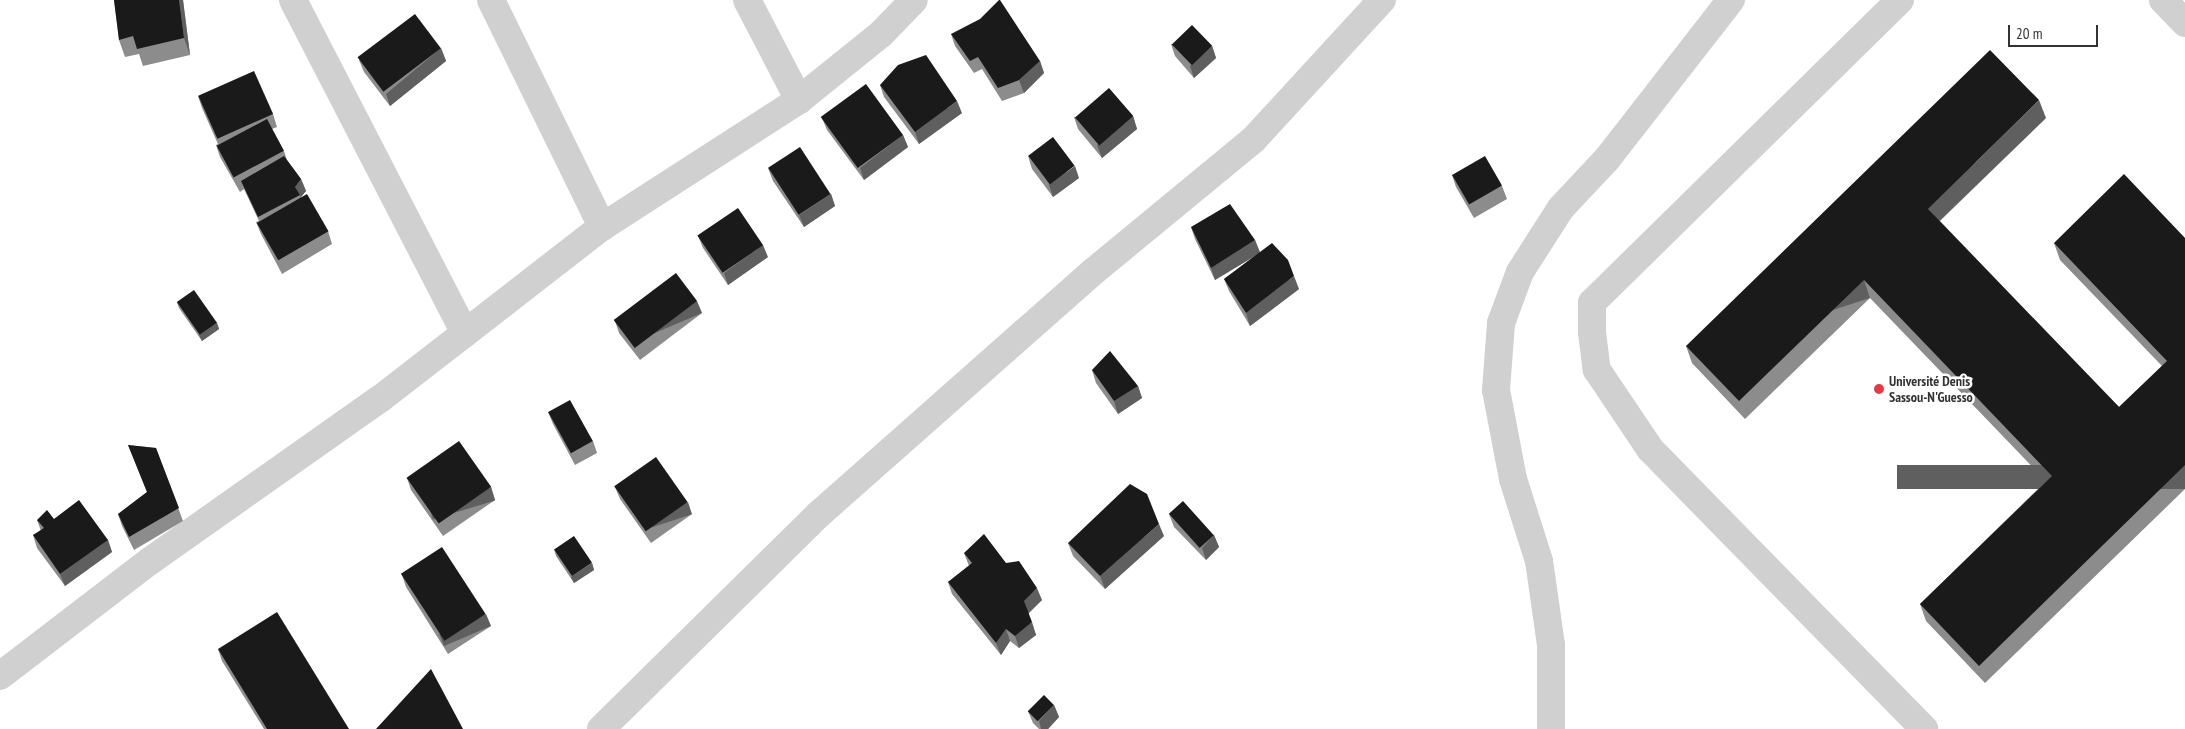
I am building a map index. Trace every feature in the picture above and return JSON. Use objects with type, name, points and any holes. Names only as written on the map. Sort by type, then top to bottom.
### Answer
[{"type":"street","points":[[294,0],[465,332]]},
{"type":"street","points":[[491,0],[602,227]]},
{"type":"street","points":[[747,0],[799,100]]},
{"type":"street","points":[[0,676],[465,332],[602,227],[799,100],[881,34],[914,0]]},
{"type":"street","points":[[601,729],[825,508],[1094,271],[1254,139],[1382,0]]},
{"type":"street","points":[[1551,729],[1550,644],[1539,561],[1513,480],[1496,390],[1501,323],[1520,272],[1561,208],[1607,159],[1731,0]]},
{"type":"street","points":[[1900,0],[1592,303],[1592,332],[1597,370],[1650,449],[1924,729]]},
{"type":"street","points":[[2163,0],[2185,23]]},
{"type":"building","points":[[114,0],[179,0],[184,38],[137,49],[133,36],[119,40]]},
{"type":"building","points":[[999,0],[1040,61],[1019,80],[998,88],[978,57],[970,61],[951,34],[980,19]]},
{"type":"building","points":[[415,14],[441,48],[383,92],[357,57]]},
{"type":"building","points":[[1192,25],[1212,46],[1192,65],[1172,44]]},
{"type":"building","points":[[1990,50],[2039,100],[1928,209],[2119,407],[2167,361],[2054,243],[2124,174],[2185,238],[2185,465],[1979,666],[1920,604],[2052,476],[1864,280],[1739,401],[1686,346]]},
{"type":"building","points":[[926,55],[957,101],[915,132],[880,85],[898,65]]},
{"type":"building","points":[[254,71],[273,114],[217,139],[198,96]]},
{"type":"building","points":[[866,84],[903,135],[858,168],[821,117]]},
{"type":"building","points":[[1109,88],[1133,116],[1099,145],[1075,118]]},
{"type":"building","points":[[267,119],[284,151],[234,178],[217,146]]},
{"type":"building","points":[[1053,137],[1075,166],[1050,184],[1028,156]]},
{"type":"building","points":[[800,147],[830,194],[799,215],[768,168]]},
{"type":"building","points":[[284,156],[301,179],[295,187],[300,195],[258,217],[241,181]]},
{"type":"building","points":[[1485,156],[1502,185],[1469,204],[1452,175]]},
{"type":"building","points":[[307,194],[328,231],[278,260],[257,223]]},
{"type":"building","points":[[1230,204],[1255,240],[1211,268],[1191,227]]},
{"type":"building","points":[[738,208],[763,245],[723,273],[697,235]]},
{"type":"building","points":[[1272,243],[1288,260],[1294,276],[1246,313],[1224,279]]},
{"type":"building","points":[[676,273],[697,301],[635,348],[614,320]]},
{"type":"building","points":[[194,290],[217,323],[200,335],[177,302]]},
{"type":"building","points":[[1110,351],[1138,386],[1114,401],[1092,370]]},
{"type":"building","points":[[570,400],[593,441],[571,453],[548,412]]},
{"type":"building","points":[[459,441],[491,487],[439,524],[407,478]]},
{"type":"building","points":[[128,445],[156,448],[179,508],[129,537],[118,514],[147,492]]},
{"type":"building","points":[[656,457],[688,502],[646,531],[614,486]]},
{"type":"building","points":[[1130,484],[1147,494],[1159,524],[1100,576],[1068,543]]},
{"type":"building","points":[[79,500],[108,540],[60,574],[33,535],[44,528],[37,520],[47,510],[54,519]]},
{"type":"building","points":[[1183,501],[1214,535],[1200,548],[1169,514]]},
{"type":"building","points":[[984,534],[1006,563],[1019,561],[1037,588],[1024,601],[1032,622],[1015,636],[1006,629],[996,643],[948,582],[972,563],[964,553]]},
{"type":"building","points":[[574,536],[592,563],[572,576],[554,549]]},
{"type":"building","points":[[442,547],[486,614],[444,641],[401,574]]},
{"type":"building","points":[[277,612],[349,729],[267,729],[218,649]]},
{"type":"building","points":[[431,669],[463,729],[376,729]]},
{"type":"building","points":[[1044,695],[1054,705],[1038,721],[1028,711]]},
{"type":"place","name":"Université Denis Sassou-N'Guesso","points":[[1879,389]]}]
